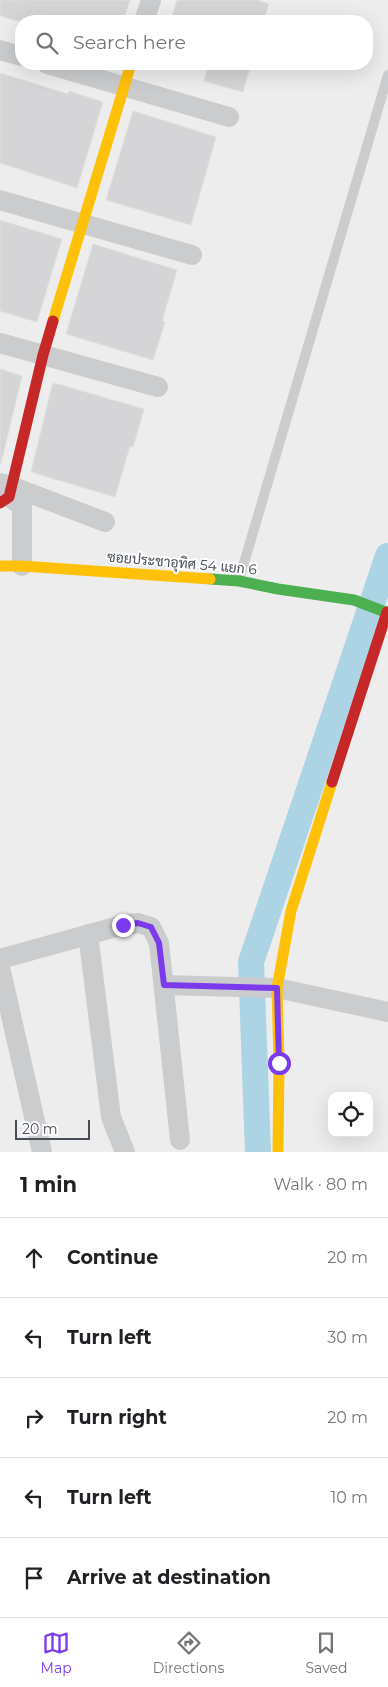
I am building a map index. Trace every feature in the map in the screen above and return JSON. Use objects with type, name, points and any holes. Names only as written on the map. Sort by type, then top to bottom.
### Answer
[{"type":"street","points":[[146,15],[151,0]]},
{"type":"street","points":[[0,50],[15,54]]},
{"type":"street","points":[[68,70],[229,117]]},
{"type":"street","points":[[5,492],[82,222],[129,70]]},
{"type":"street","points":[[0,200],[192,255]]},
{"type":"street","points":[[0,343],[158,387]]},
{"type":"street","points":[[5,492],[105,522]]},
{"type":"street","points":[[5,492],[22,506],[22,566]]},
{"type":"street","name":"ซอยประชาอุทิศ 54 แยก 6","points":[[0,566],[239,580],[278,589],[354,600],[387,612]]},
{"type":"street","points":[[278,1152],[279,1063],[259,988],[291,911],[387,612]]},
{"type":"street","points":[[0,959],[123,925],[138,923],[151,927],[159,943],[180,1140]]},
{"type":"street","points":[[88,934],[111,1117],[125,1152]]},
{"type":"street","points":[[0,967],[42,1152]]},
{"type":"street","points":[[164,985],[259,988],[388,1012]]},
{"type":"lane","points":[[239,580],[388,75]]},
{"type":"building","points":[[0,0],[130,0],[125,15],[15,15],[15,20],[0,16]]},
{"type":"building","points":[[177,0],[257,0],[269,4],[265,15],[172,15]]},
{"type":"building","points":[[207,70],[249,70],[243,92],[204,81]]},
{"type":"building","points":[[0,73],[68,94],[69,91],[103,102],[77,188],[0,163]]},
{"type":"building","points":[[133,111],[216,137],[191,225],[106,200]]},
{"type":"building","points":[[0,220],[62,239],[37,322],[0,311]]},
{"type":"building","points":[[93,244],[177,270],[162,321],[165,322],[153,360],[66,334]]},
{"type":"building","points":[[0,369],[22,376],[1,463],[0,463]]},
{"type":"building","points":[[54,383],[144,409],[133,447],[130,446],[115,497],[31,472]]},
{"type":"waterway","points":[[258,1152],[251,962],[388,556]]},
{"type":"traffic: fast","points":[[210,579],[239,581],[278,589],[354,600],[388,613]]},
{"type":"traffic: slow","points":[[53,321],[129,70]]},
{"type":"traffic: slow","points":[[0,566],[210,579]]},
{"type":"traffic: slow","points":[[278,1152],[279,1063],[277,988],[291,911],[332,782]]},
{"type":"traffic: jam","points":[[0,503],[9,497],[53,321]]},
{"type":"traffic: jam","points":[[332,782],[387,612]]},
{"type":"route","points":[[123,925],[138,923],[151,927],[159,943],[164,985],[277,988],[279,1063]]}]
